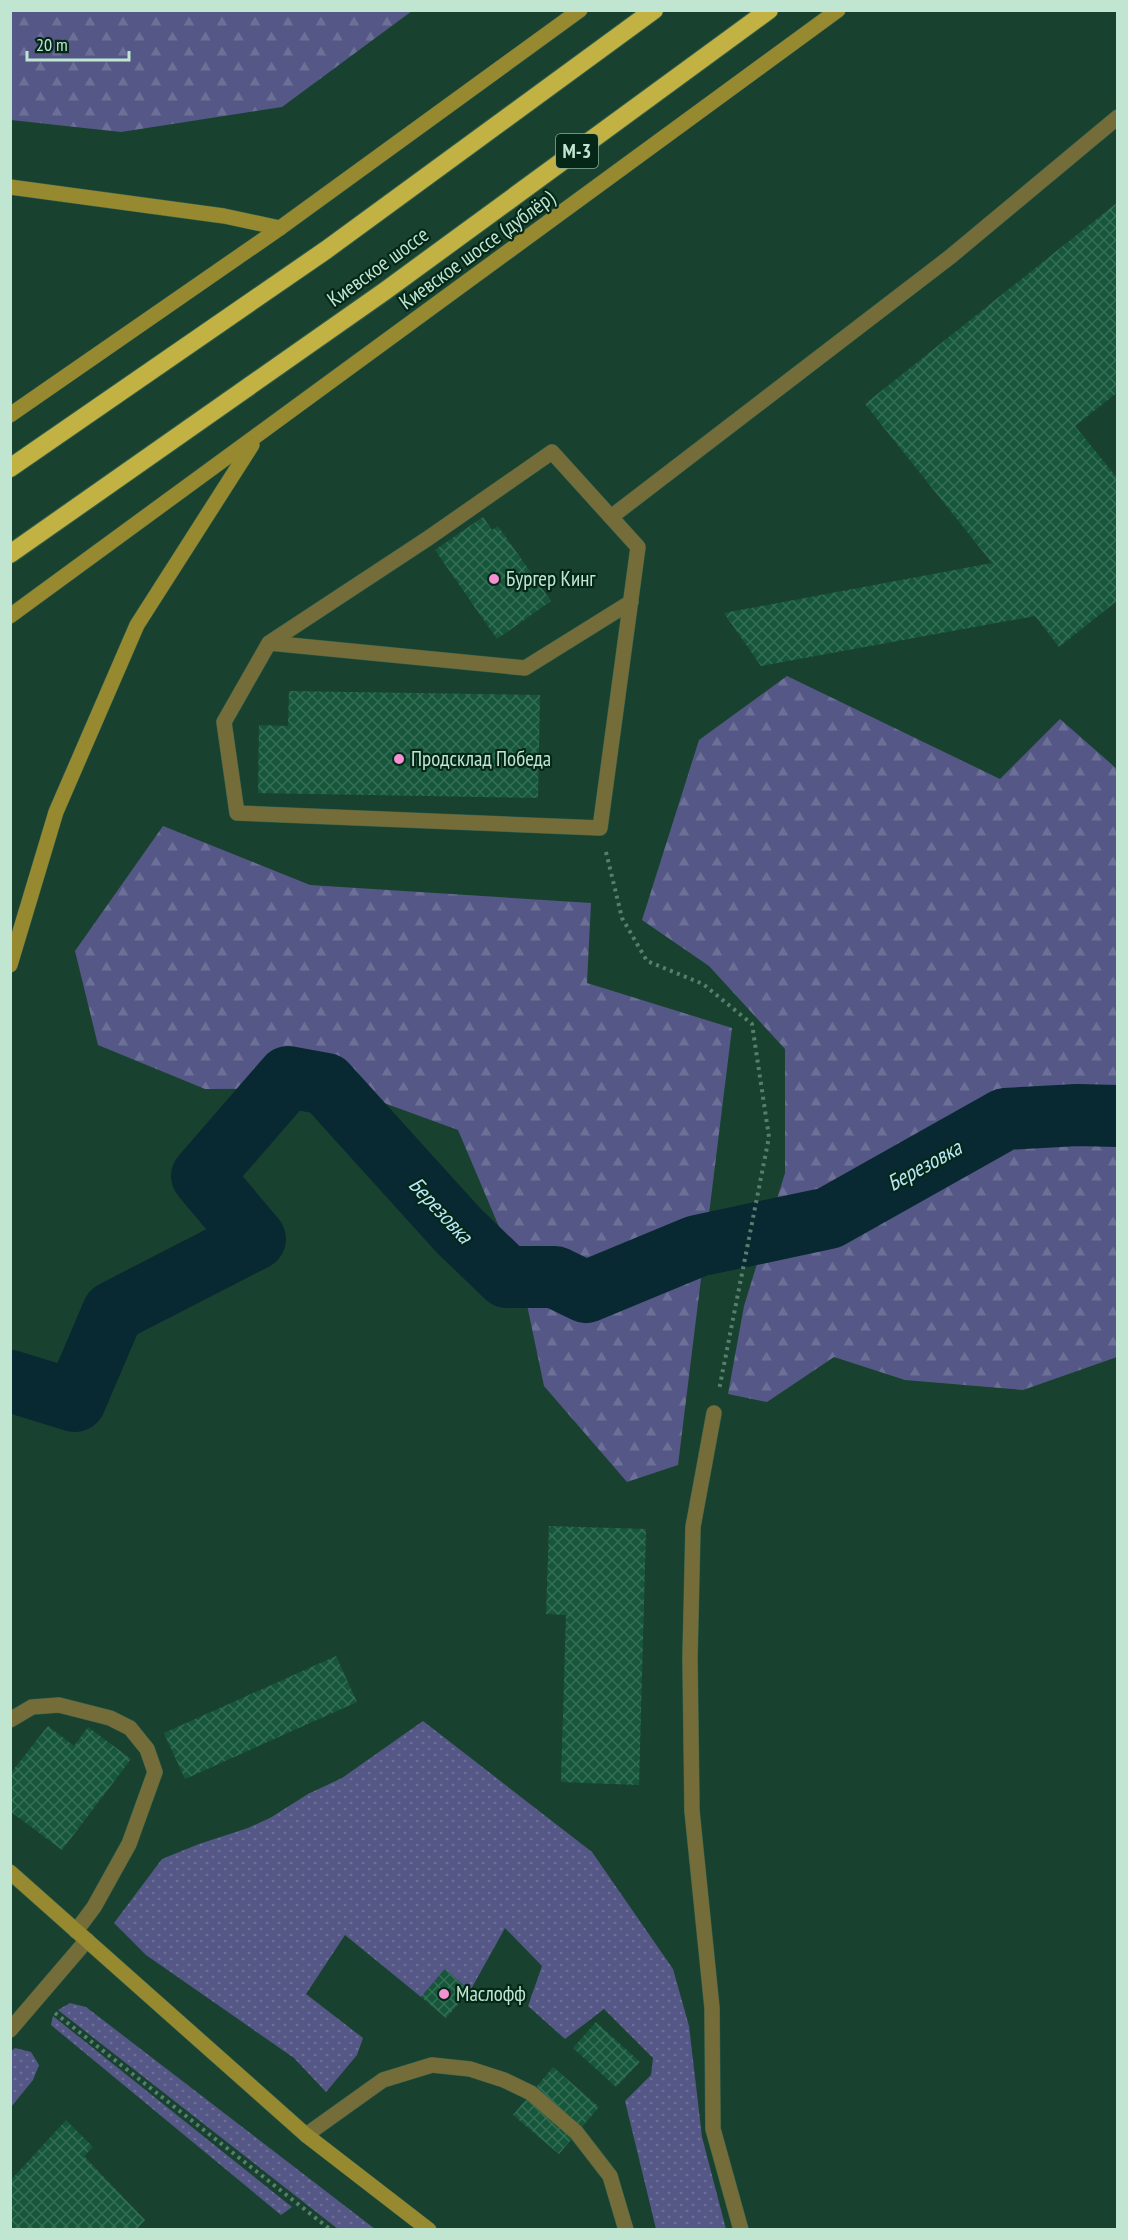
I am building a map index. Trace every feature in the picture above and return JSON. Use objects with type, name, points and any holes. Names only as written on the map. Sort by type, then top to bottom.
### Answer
[{"type":"highway","points":[[10,468],[326,250],[654,10]]},
{"type":"highway","name":"Киевское шоссе","points":[[10,554],[385,291],[769,10]]},
{"type":"main road","points":[[10,415],[280,228],[580,10]]},
{"type":"main road","name":"Киевское шоссе (дублёр)","points":[[10,616],[838,10]]},
{"type":"main road","points":[[10,187],[224,216],[280,228]]},
{"type":"main road","points":[[10,965],[56,812],[137,625],[257,437]]},
{"type":"main road","points":[[10,1872],[306,2135],[429,2229]]},
{"type":"lane","points":[[610,517],[950,256],[1118,117]]},
{"type":"lane","points":[[552,452],[610,517],[638,547],[600,828],[237,813],[224,722],[269,643],[427,539],[552,452]]},
{"type":"lane","points":[[269,643],[525,668],[631,602]]},
{"type":"lane","points":[[714,1413],[693,1527],[690,1658],[692,1811],[712,2008],[713,2129],[741,2229]]},
{"type":"lane","points":[[10,1720],[32,1707],[58,1705],[110,1718],[130,1728],[147,1749],[155,1772],[129,1844],[94,1907],[82,1936],[10,2031]]},
{"type":"lane","points":[[306,2135],[383,2080],[432,2065],[470,2069],[504,2080],[531,2093],[576,2132],[610,2176],[627,2229]]},
{"type":"path","points":[[600,828],[622,918],[647,961],[703,984],[752,1024],[769,1137],[714,1413]]},
{"type":"path","points":[[50,2009],[331,2229]]},
{"type":"green space","points":[[11,10],[412,11],[282,107],[121,132],[11,120]]},
{"type":"green space","points":[[787,676],[1000,779],[1060,719],[1117,769],[1117,1357],[1023,1390],[905,1380],[834,1357],[767,1402],[728,1394],[744,1306],[785,1173],[785,1049],[709,966],[642,920],[699,740]]},
{"type":"green space","points":[[163,826],[310,885],[591,903],[587,983],[732,1028],[678,1465],[627,1482],[544,1386],[522,1281],[458,1130],[343,1088],[205,1089],[98,1045],[75,951]]},
{"type":"green space","points":[[423,1721],[592,1852],[673,1969],[689,2026],[702,2137],[726,2229],[656,2229],[625,2101],[651,2075],[653,2058],[604,2009],[565,2039],[528,2006],[542,1966],[505,1928],[470,1991],[445,1969],[421,1997],[345,1935],[306,1994],[363,2038],[357,2055],[326,2092],[294,2058],[146,1955],[114,1923],[162,1859],[270,1818],[308,1794],[342,1778]]},
{"type":"green space","points":[[70,2003],[86,2007],[375,2229],[338,2229],[58,2010]]},
{"type":"green space","points":[[53,2016],[292,2207],[281,2215],[51,2025]]},
{"type":"green space","points":[[15,2048],[31,2052],[39,2065],[33,2080],[11,2107],[11,2051]]},
{"type":"building","points":[[1118,202],[1118,392],[1075,426],[1118,479],[1118,600],[1059,647],[1035,616],[761,666],[724,613],[992,563],[865,404]]},
{"type":"building","points":[[483,517],[492,530],[498,526],[551,601],[497,639],[435,550]]},
{"type":"building","name":"Продсклад Победа","points":[[289,691],[540,695],[538,798],[258,793],[259,725],[288,726]]},
{"type":"building","points":[[549,1526],[646,1529],[639,1785],[561,1782],[566,1615],[546,1614]]},
{"type":"building","points":[[336,1656],[357,1702],[185,1779],[164,1733]]},
{"type":"building","points":[[48,1726],[74,1746],[88,1727],[131,1759],[62,1850],[10,1811],[10,1774]]},
{"type":"building","points":[[445,1969],[470,1991],[446,2018],[421,1997]]},
{"type":"building","points":[[596,2022],[640,2062],[616,2087],[573,2048]]},
{"type":"building","points":[[553,2067],[599,2107],[559,2154],[513,2115]]},
{"type":"building","points":[[66,2120],[93,2147],[84,2156],[145,2220],[136,2230],[10,2230],[10,2181]]},
{"type":"waterway","name":"Березовка","points":[[10,1381],[75,1401],[113,1312],[255,1239],[202,1176],[288,1077],[326,1084],[459,1231],[507,1277],[555,1277],[586,1292],[697,1246],[829,1218],[1005,1119],[1077,1115],[1118,1116]]},
{"type":"place","name":"Бургер Кинг","points":[[494,579]]},
{"type":"place","name":"Продсклад Победа","points":[[399,759]]},
{"type":"place","name":"Маслофф","points":[[444,1994]]}]
